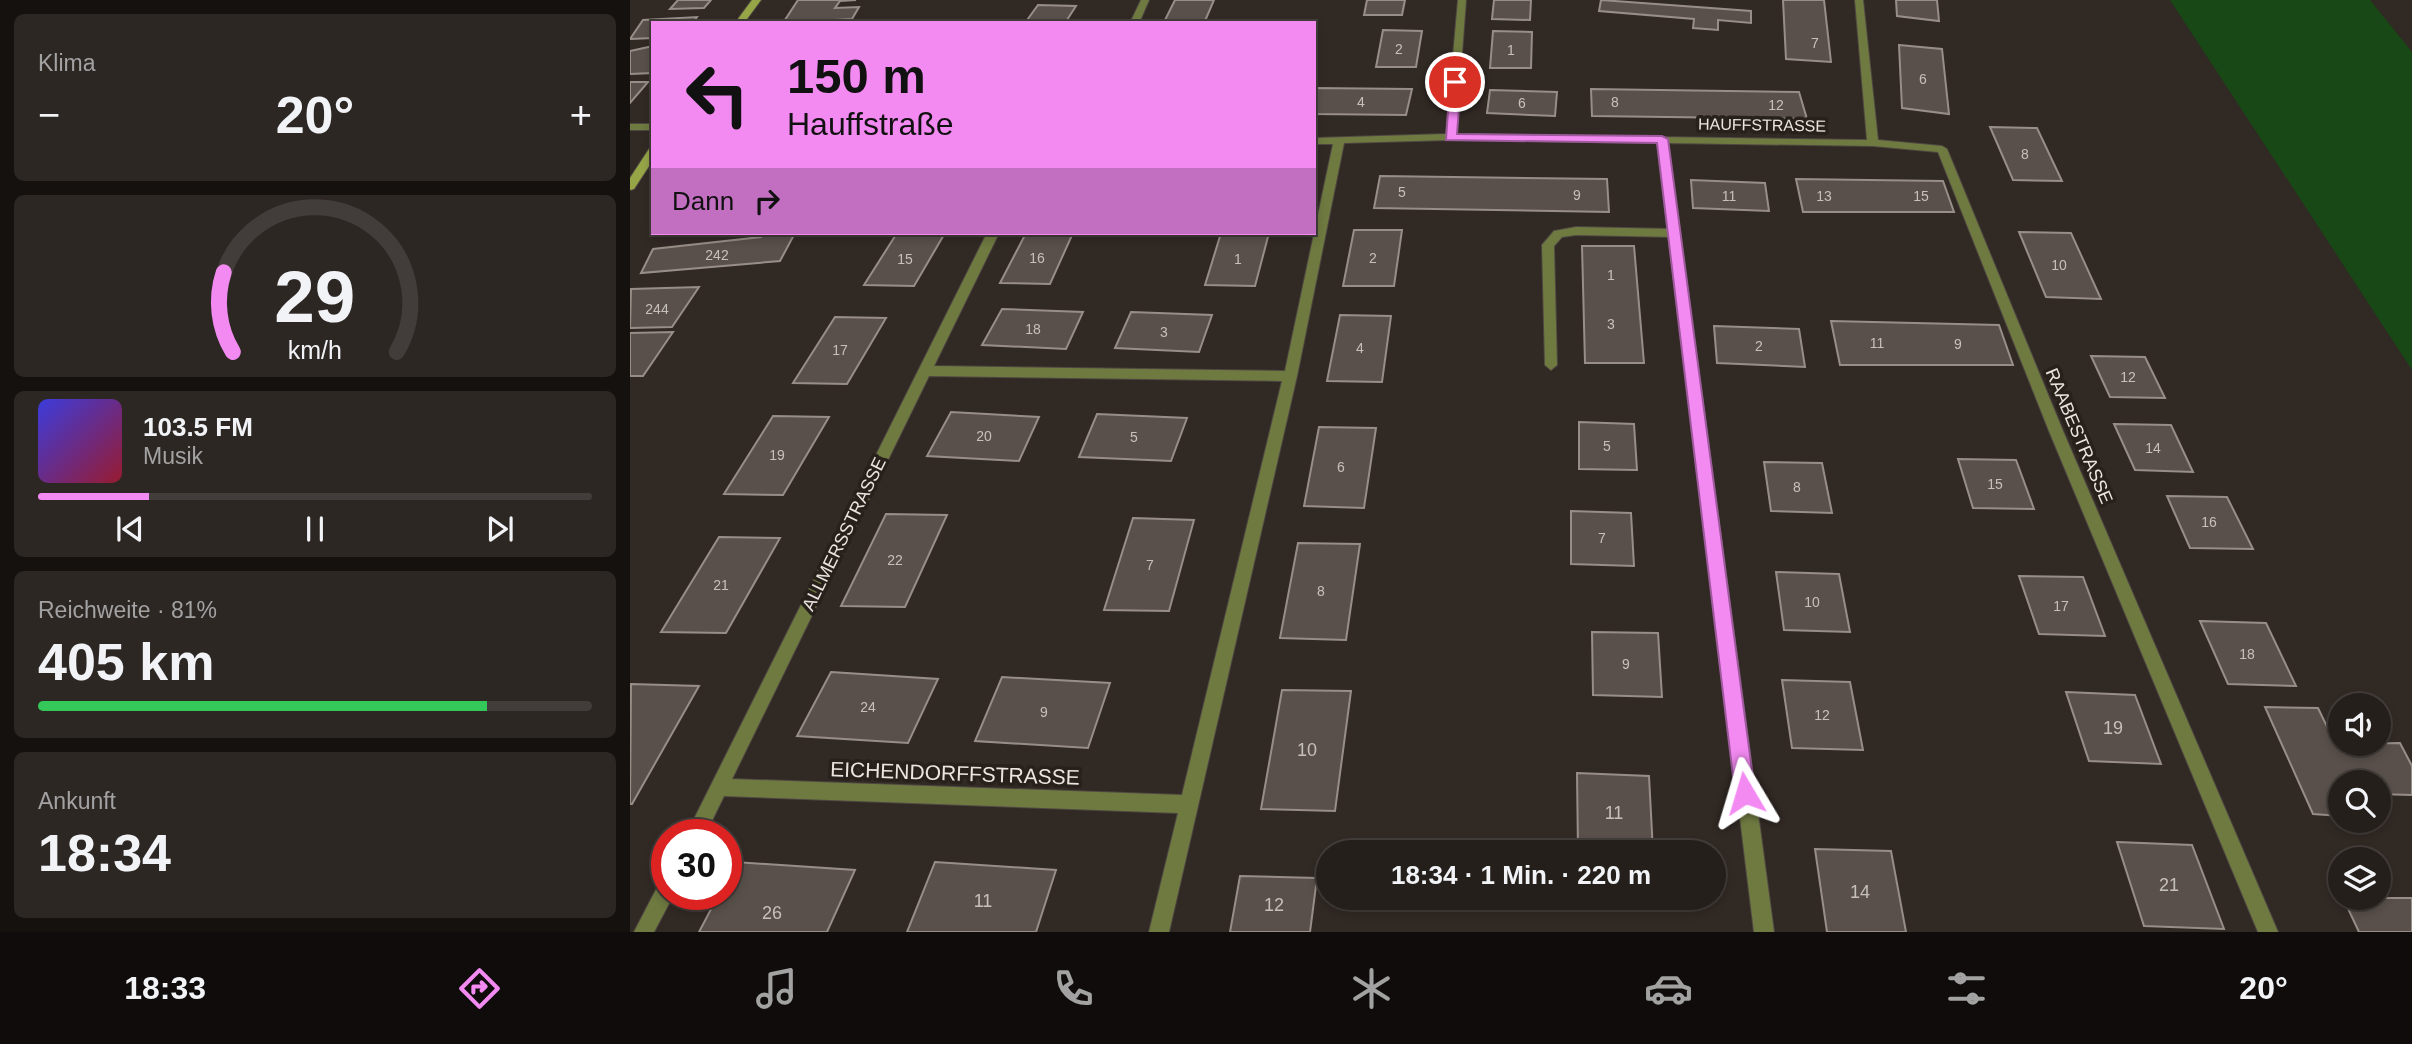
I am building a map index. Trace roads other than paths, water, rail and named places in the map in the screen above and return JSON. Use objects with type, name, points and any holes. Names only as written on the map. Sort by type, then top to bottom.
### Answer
[{"type":"main road","points":[[741,21],[757,0]]},
{"type":"main road","points":[[630,187],[651,154]]},
{"type":"street","points":[[1135,21],[1145,0]]},
{"type":"street","points":[[1451,138],[1462,0]]},
{"type":"street","points":[[1859,0],[1873,143]]},
{"type":"street","points":[[630,127],[651,127]]},
{"type":"street","name":"HAUFFSTRASSE","points":[[1316,141],[1451,138],[1873,143]]},
{"type":"street","points":[[1662,139],[1763,932]]},
{"type":"street","points":[[1159,932],[1187,804],[1290,376],[1339,142]]},
{"type":"street","name":"RAABESTRASSE","points":[[1873,143],[1942,149],[2056,431],[2268,932]]},
{"type":"street","points":[[1551,365],[1548,245],[1558,234],[1576,231],[1674,233]]},
{"type":"street","name":"ALLMERSSTRASSE","points":[[703,819],[992,235]]},
{"type":"street","points":[[924,371],[1290,376]]},
{"type":"street","name":"EICHENDORFFSTRASSE","points":[[720,787],[1187,804]]},
{"type":"street","points":[[644,932],[656,910]]}]
